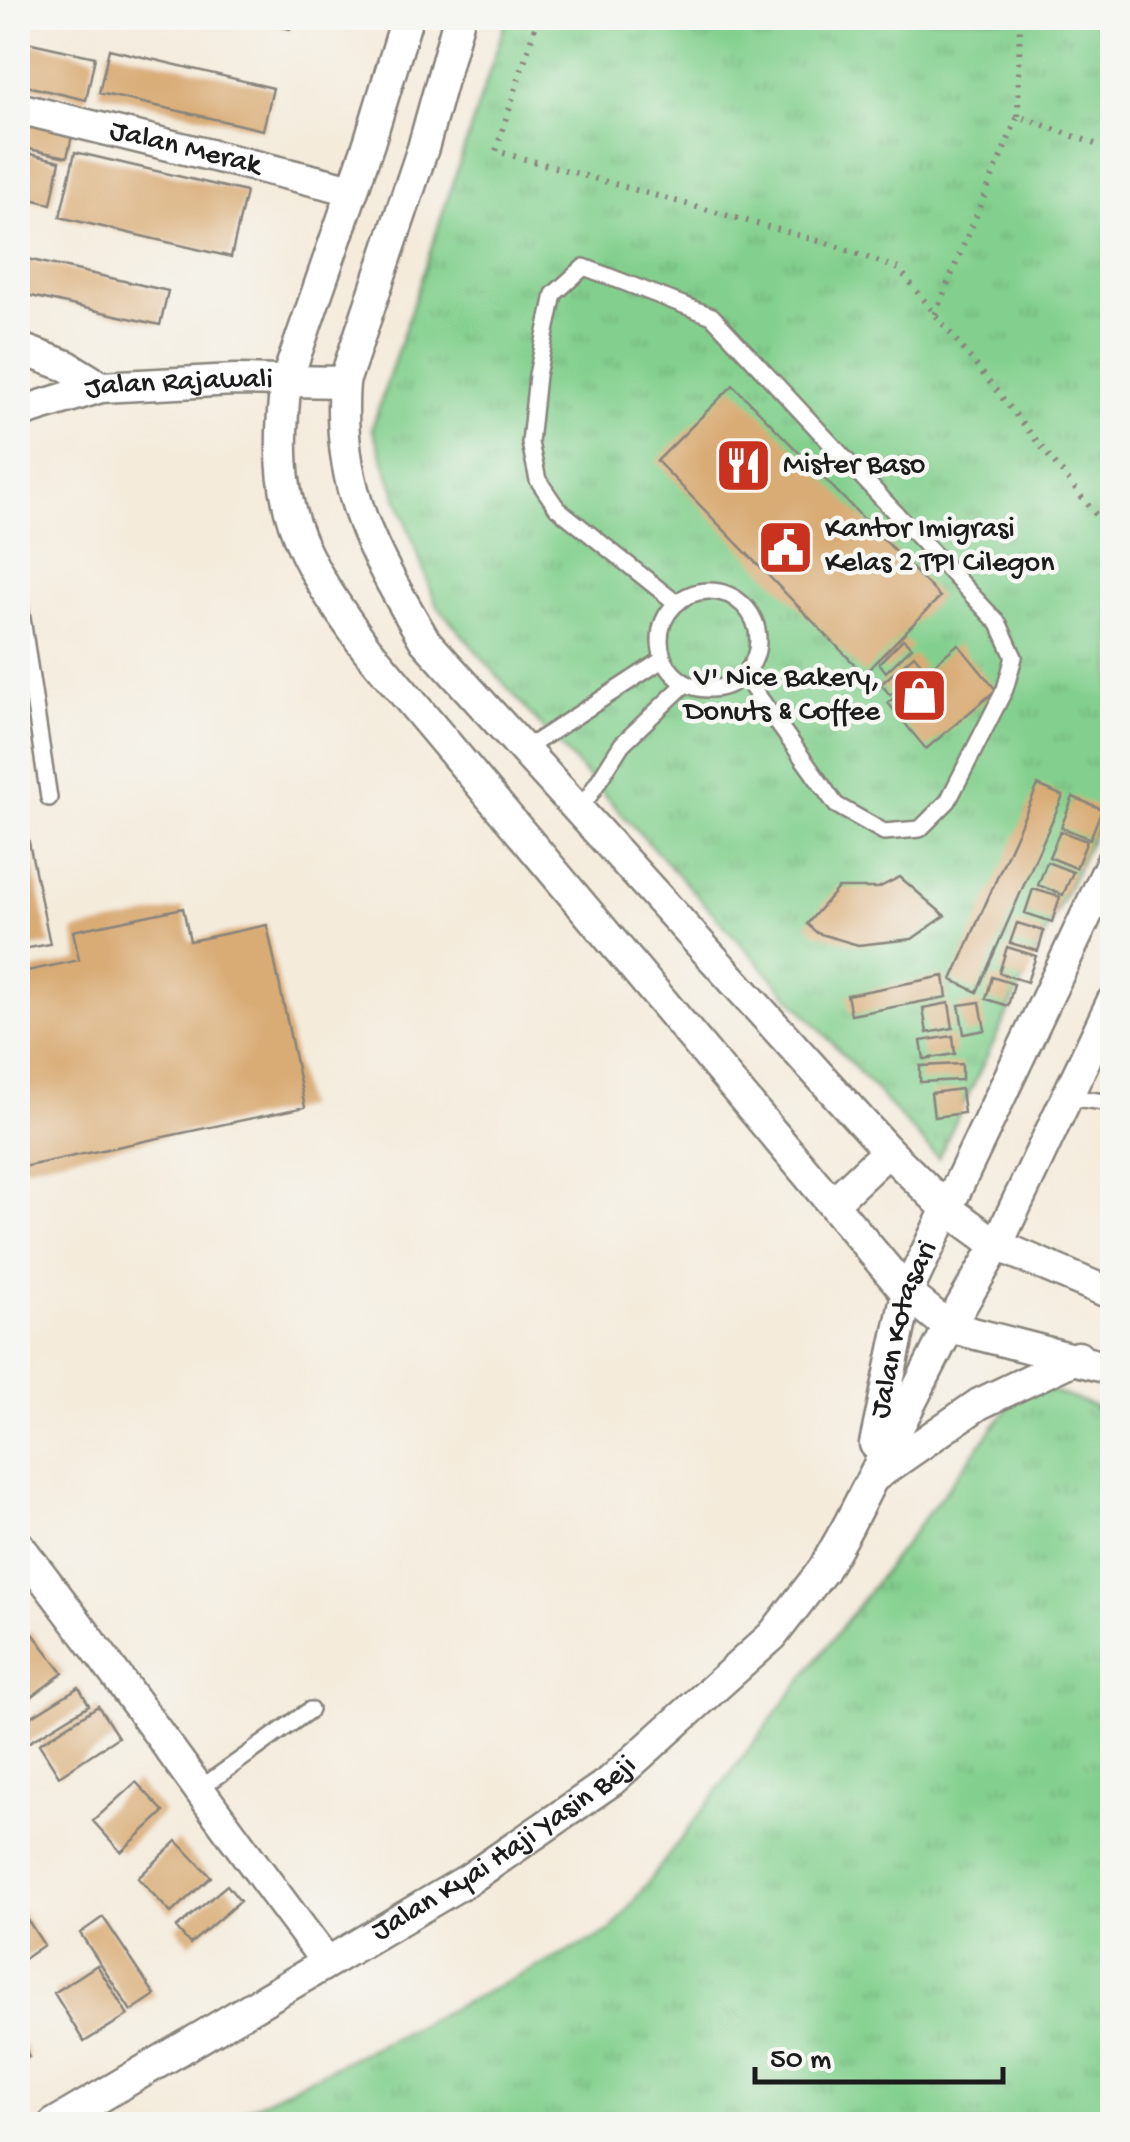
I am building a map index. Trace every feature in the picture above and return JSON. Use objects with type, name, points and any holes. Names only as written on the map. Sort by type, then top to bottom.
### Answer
[{"type":"street","points":[[406,18],[353,190],[286,382],[281,421],[284,500],[322,586],[366,648],[907,1293],[949,1327],[1112,1370]]},
{"type":"street","points":[[459,18],[417,166],[344,382],[342,411],[349,484],[369,546],[425,641],[888,1150],[946,1208],[997,1245],[1112,1294]]},
{"type":"street","name":"Jalan Merak","points":[[18,108],[353,190]]},
{"type":"street","points":[[18,348],[67,366],[101,387]]},
{"type":"street","name":"Jalan Rajawali","points":[[18,414],[101,387],[344,382]]},
{"type":"street","name":"Jalan Kotasari","points":[[867,1482],[907,1293],[1112,861]]},
{"type":"street","name":"Jalan Kotasari","points":[[867,1482],[997,1245],[1112,1002]]},
{"type":"street","points":[[834,1202],[888,1150]]},
{"type":"street","points":[[867,1482],[979,1404],[1078,1358]]},
{"type":"street","name":"Jalan Kyai Haji Yasin Beji","points":[[54,2124],[468,1879],[611,1781],[772,1636],[823,1570],[867,1482]]},
{"type":"street","points":[[18,1544],[114,1668],[198,1790],[326,1961]]},
{"type":"lane","points":[[675,602],[557,508],[538,480],[530,442],[537,375],[554,294],[584,266],[712,316],[999,624],[1014,658],[1005,689],[948,802],[920,829],[884,832],[836,804],[744,676]]},
{"type":"lane","points":[[702,590],[733,596],[754,618],[759,648],[744,676],[716,690],[684,685],[662,660],[660,629],[675,602],[702,590]]},
{"type":"lane","points":[[18,592],[24,677],[49,798]]},
{"type":"lane","points":[[525,749],[662,660]]},
{"type":"lane","points":[[578,812],[622,744],[684,685]]},
{"type":"lane","points":[[1067,1097],[1112,1104]]},
{"type":"lane","points":[[198,1790],[310,1710]]},
{"type":"path","points":[[538,18],[496,151],[833,245],[898,269],[1112,534]]},
{"type":"path","points":[[935,314],[1018,116],[1020,18]]},
{"type":"path","points":[[1018,116],[1112,150]]},
{"type":"green space","points":[[507,18],[1112,18],[1112,796],[938,1158],[531,715],[436,604],[372,428]]},
{"type":"green space","points":[[1027,1383],[1112,1412],[1112,2124],[216,2124],[611,1931]]},
{"type":"building","points":[[249,18],[293,18],[290,29]]},
{"type":"building","points":[[18,40],[95,57],[86,100],[18,84]]},
{"type":"building","points":[[109,49],[273,88],[263,130],[99,93]]},
{"type":"building","points":[[31,118],[74,128],[67,157],[24,148]]},
{"type":"building","points":[[18,151],[60,161],[51,204],[18,196]]},
{"type":"building","points":[[75,152],[246,192],[231,257],[60,217]]},
{"type":"building","points":[[23,258],[168,291],[160,325],[18,293]]},
{"type":"building","points":[[733,385],[940,597],[864,674],[657,461]]},
{"type":"building","points":[[903,639],[912,647],[886,672],[879,663]]},
{"type":"building","points":[[958,644],[996,690],[926,749],[888,703]]},
{"type":"building","points":[[914,655],[924,667],[890,695],[881,684]]},
{"type":"building","points":[[1038,785],[1063,796],[977,992],[952,980]]},
{"type":"building","points":[[18,789],[50,944],[18,950]]},
{"type":"building","points":[[1073,797],[1102,809],[1090,839],[1061,827]]},
{"type":"building","points":[[1060,831],[1087,841],[1076,868],[1049,857]]},
{"type":"building","points":[[1047,862],[1073,872],[1063,895],[1038,885]]},
{"type":"building","points":[[900,877],[945,916],[912,939],[858,945],[817,933],[807,924],[838,888],[878,888]]},
{"type":"building","points":[[1033,889],[1060,897],[1052,922],[1025,913]]},
{"type":"building","points":[[183,908],[190,941],[267,925],[305,1107],[18,1168],[18,973],[79,960],[73,931]]},
{"type":"building","points":[[1017,923],[1044,931],[1038,951],[1010,943]]},
{"type":"building","points":[[1007,947],[1036,956],[1027,982],[999,973]]},
{"type":"building","points":[[944,976],[947,997],[851,1015],[847,995]]},
{"type":"building","points":[[992,977],[1014,984],[1008,1006],[986,999]]},
{"type":"building","points":[[980,1002],[985,1030],[964,1034],[959,1005]]},
{"type":"building","points":[[949,1003],[953,1028],[927,1033],[923,1008]]},
{"type":"building","points":[[953,1036],[955,1054],[924,1059],[921,1041]]},
{"type":"building","points":[[962,1064],[962,1080],[920,1082],[920,1066]]},
{"type":"building","points":[[961,1089],[964,1113],[934,1117],[931,1093]]},
{"type":"building","points":[[31,1631],[63,1673],[18,1707],[18,1641]]},
{"type":"building","points":[[79,1687],[89,1705],[18,1749],[18,1725]]},
{"type":"building","points":[[98,1706],[118,1737],[59,1776],[39,1744]]},
{"type":"building","points":[[136,1782],[164,1812],[121,1852],[93,1821]]},
{"type":"building","points":[[177,1841],[211,1877],[171,1913],[138,1878]]},
{"type":"building","points":[[227,1885],[240,1901],[190,1944],[176,1928]]},
{"type":"building","points":[[18,1905],[44,1945],[18,1963]]},
{"type":"building","points":[[103,1917],[155,1995],[131,2011],[80,1933]]},
{"type":"building","points":[[97,1965],[128,2015],[84,2042],[54,1993]]},
{"type":"building","points":[[18,2030],[29,2057],[18,2062]]},
{"type":"place","name":"Mister Baso","points":[[744,466]]},
{"type":"place","name":"Kantor Imigrasi Kelas 2 TPI Cilegon","points":[[786,547]]},
{"type":"place","name":"V' Nice Bakery, Donuts & Coffee","points":[[919,696]]}]
